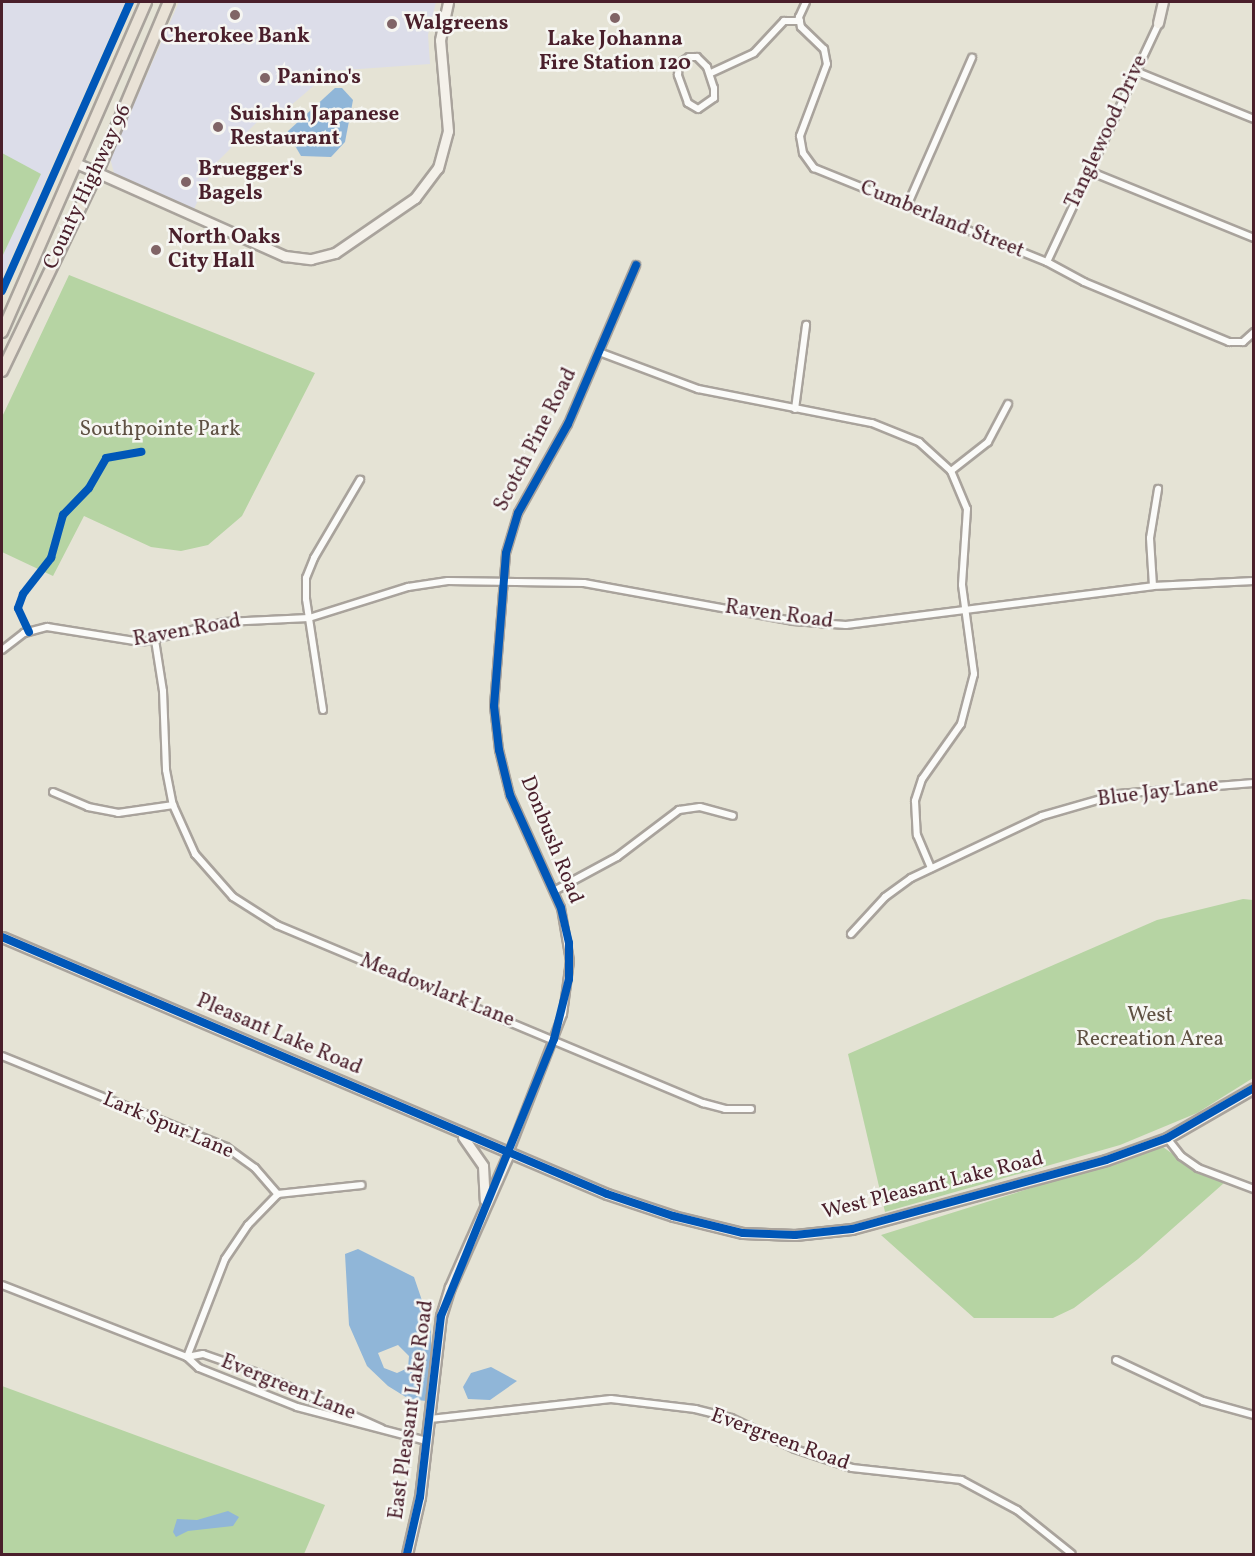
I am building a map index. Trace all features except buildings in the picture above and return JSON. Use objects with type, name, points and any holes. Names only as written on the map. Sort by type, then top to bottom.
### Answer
[{"type":"main road","name":"County Highway 96","points":[[2,332],[78,164],[146,2]]},
{"type":"main road","name":"County Highway 96","points":[[2,371],[97,172],[169,2]]},
{"type":"street","points":[[78,164],[285,256],[317,258],[346,249],[425,189],[441,162],[448,131],[440,40],[448,2]]},
{"type":"street","points":[[711,73],[754,53],[784,21],[800,21],[806,2]]},
{"type":"street","points":[[1158,23],[1163,2]]},
{"type":"street","name":"Tanglewood Drive","points":[[1047,262],[1168,2]]},
{"type":"street","name":"Cumberland Street","points":[[800,21],[824,49],[827,64],[800,136],[802,153],[814,168],[1047,262],[1084,282],[1219,338],[1243,342],[1254,332]]},
{"type":"street","points":[[689,57],[697,57],[711,73],[714,98],[698,109],[683,93],[679,64],[689,57]]},
{"type":"street","points":[[907,206],[972,58]]},
{"type":"street","points":[[1135,71],[1254,119]]},
{"type":"street","points":[[1089,171],[1254,238]]},
{"type":"street","points":[[599,352],[636,265]]},
{"type":"street","points":[[795,409],[806,325]]},
{"type":"street","name":"Scotch Pine Road","points":[[505,580],[513,526],[568,424],[599,352],[698,389],[795,409],[857,418],[906,436],[931,449],[951,471],[964,495],[968,515],[963,570],[966,612]]},
{"type":"street","points":[[951,471],[988,442],[1008,404]]},
{"type":"street","points":[[323,710],[305,589],[309,568],[360,480]]},
{"type":"street","points":[[1153,586],[1150,538],[1158,489]]},
{"type":"street","name":"Raven Road","points":[[2,650],[24,633],[47,627],[126,642],[155,640],[225,622],[309,618],[428,583],[505,580],[584,582],[819,624],[872,624],[1153,586],[1254,581]]},
{"type":"street","name":"Donbush Road","points":[[505,580],[494,706],[498,750],[510,795],[554,891],[566,925],[570,961],[567,997],[554,1039],[527,1107]]},
{"type":"street","points":[[932,868],[917,835],[915,801],[922,779],[961,724],[972,692],[974,659],[966,612]]},
{"type":"street","name":"Meadowlark Lane","points":[[155,640],[164,691],[166,770],[173,805],[185,836],[207,870],[249,910],[277,925],[703,1103],[725,1109],[751,1108]]},
{"type":"street","name":"Blue Jay Lane","points":[[851,934],[885,897],[932,868],[1042,816],[1092,800],[1144,791],[1254,783]]},
{"type":"street","points":[[53,792],[88,807],[118,813],[173,805]]},
{"type":"street","points":[[554,891],[617,857],[679,810],[700,807],[733,816]]},
{"type":"street","name":"Pleasant Lake Road","points":[[2,937],[543,1167]]},
{"type":"street","name":"Lark Spur Lane","points":[[2,1056],[225,1147],[255,1168],[278,1194]]},
{"type":"street","name":"West Pleasant Lake Road","points":[[543,1167],[673,1216],[743,1233],[795,1235],[874,1223],[1106,1160],[1167,1138],[1254,1088]]},
{"type":"street","name":"East Pleasant Lake Road","points":[[406,1554],[417,1514],[441,1316],[527,1107]]},
{"type":"street","points":[[452,1128],[471,1143],[483,1166],[487,1190],[483,1212]]},
{"type":"street","points":[[1167,1138],[1180,1156],[1198,1168],[1254,1189]]},
{"type":"street","points":[[187,1357],[225,1259],[248,1225],[278,1194],[362,1185]]},
{"type":"street","name":"Evergreen Lane","points":[[2,1285],[187,1357],[199,1368],[297,1407],[427,1441]]},
{"type":"street","name":"Evergreen Lane","points":[[187,1357],[203,1354],[265,1376],[387,1432]]},
{"type":"street","points":[[1116,1360],[1203,1401],[1254,1415]]},
{"type":"street","name":"Evergreen Road","points":[[430,1419],[611,1399],[694,1409],[730,1418],[795,1449],[852,1468],[960,1480],[1017,1510],[1072,1554]]},
{"type":"shaded area","points":[[2,2],[125,2],[2,278]]},
{"type":"shaded area","points":[[179,2],[436,2],[428,35],[430,64],[331,71],[282,113],[265,114],[215,164],[194,209],[114,173],[110,158]]},
{"type":"green space","points":[[2,153],[41,174],[2,257]]},
{"type":"green space","name":"Southpointe Park","points":[[69,275],[315,373],[242,516],[208,545],[181,551],[151,547],[84,516],[53,576],[2,552],[2,417]]},
{"type":"green space","name":"West Recreation Area","points":[[1243,899],[1253,900],[1253,1078],[1197,1113],[1120,1145],[885,1212],[848,1054],[1157,920]]},
{"type":"green space","points":[[1163,1147],[1195,1170],[1224,1183],[1138,1259],[1074,1308],[1053,1318],[974,1318],[881,1235]]},
{"type":"green space","points":[[2,1386],[325,1505],[304,1554],[2,1554]]},
{"type":"water","points":[[335,88],[342,88],[353,100],[345,142],[331,157],[301,156],[287,132]]},
{"type":"water","points":[[358,1249],[414,1277],[431,1327],[431,1380],[426,1401],[409,1399],[388,1386],[367,1366],[349,1325],[345,1254]],"holes":[[[398,1345],[409,1356],[408,1368],[397,1373],[384,1368],[378,1353]]]},
{"type":"water","points":[[491,1367],[517,1381],[490,1400],[468,1399],[463,1387],[471,1373]]},
{"type":"water","points":[[228,1511],[239,1517],[233,1526],[188,1531],[176,1537],[173,1532],[177,1519],[197,1520]]},
{"type":"cycle path","points":[[2,291],[130,2]]},
{"type":"cycle path","points":[[407,1554],[420,1497],[441,1316],[554,1039],[569,979],[569,943],[561,908],[510,795],[499,750],[494,706],[506,553],[518,513],[568,424],[636,265]]},
{"type":"cycle path","points":[[29,632],[18,608],[23,594],[51,558],[63,515],[89,488],[106,458],[141,452]]},
{"type":"cycle path","points":[[2,937],[607,1194],[673,1216],[743,1233],[795,1235],[852,1229],[1106,1160],[1167,1138],[1254,1088]]},
{"type":"place","name":"Cherokee Bank","points":[[235,15]]},
{"type":"place","name":"Lake Johanna Fire Station 120","points":[[615,18]]},
{"type":"place","name":"Walgreens","points":[[392,24]]},
{"type":"place","name":"Panino's","points":[[265,78]]},
{"type":"place","name":"Suishin Japanese Restaurant","points":[[218,127]]},
{"type":"place","name":"Bruegger's Bagels","points":[[186,182]]},
{"type":"place","name":"North Oaks City Hall","points":[[156,250]]}]
